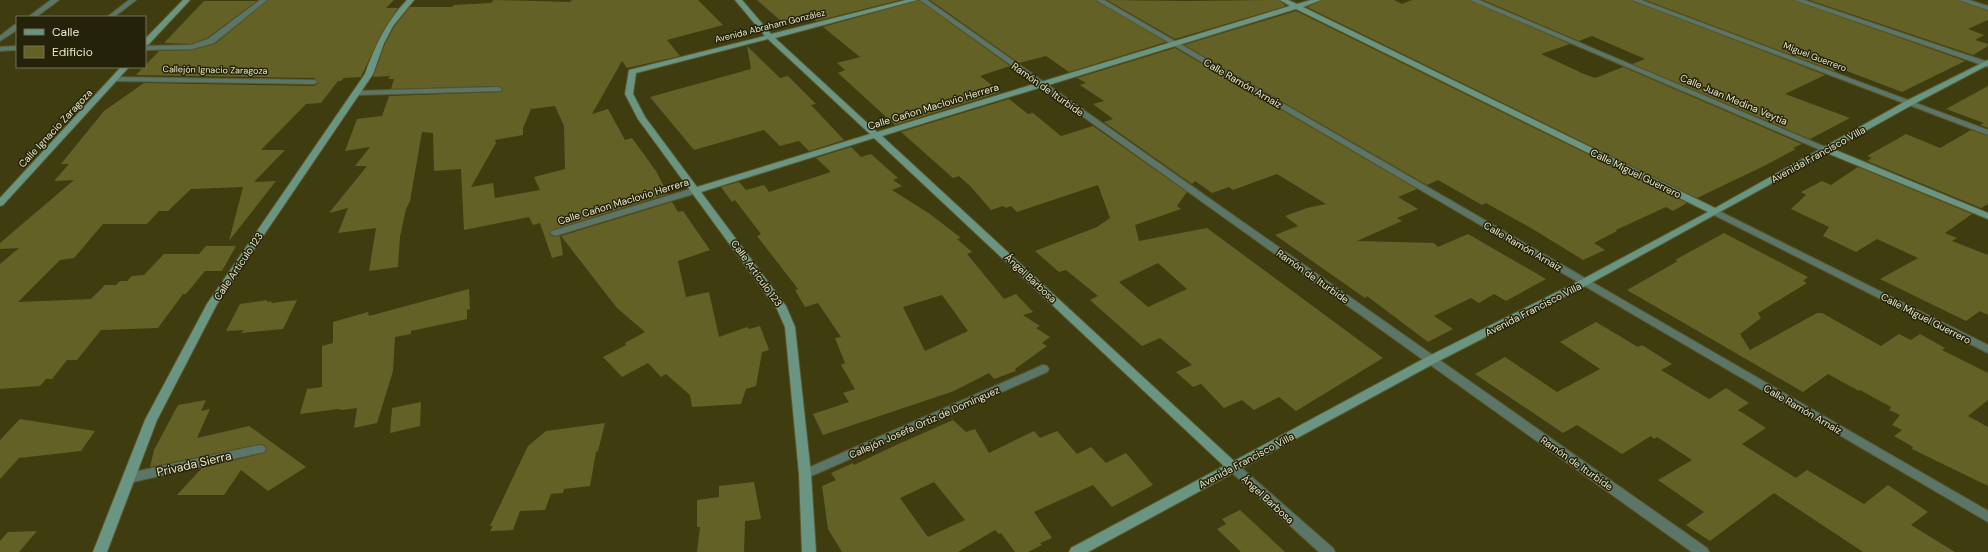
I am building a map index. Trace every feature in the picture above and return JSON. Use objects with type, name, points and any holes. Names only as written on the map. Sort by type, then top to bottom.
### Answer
[{"type":"street","points":[[32,16],[56,0]]},
{"type":"street","points":[[111,16],[133,0]]},
{"type":"street","points":[[146,43],[187,0]]},
{"type":"street","points":[[146,44],[192,47],[206,43],[264,0]]},
{"type":"street","name":"Calle Artículo 123","points":[[100,552],[151,420],[212,304],[369,74],[384,32],[398,13],[411,0]]},
{"type":"street","name":"Ángel Barbosa","points":[[738,0],[770,37],[1233,467],[1328,552]]},
{"type":"street","name":"Avenida Abraham González","points":[[632,72],[914,0]]},
{"type":"street","name":"Ramón de Iturbide","points":[[923,0],[1702,552]]},
{"type":"street","name":"Calle Ramón Arnaiz","points":[[1099,0],[1176,43],[1988,517]]},
{"type":"street","name":"Calle Miguel Guerrero","points":[[1283,0],[1715,212],[1988,349]]},
{"type":"street","name":"Calle Cañon Maclovio Herrera","points":[[555,233],[1318,0]]},
{"type":"street","name":"Calle Juan Medina Veytia","points":[[1473,0],[1988,216]]},
{"type":"street","name":"Miguel Guerrero","points":[[1635,0],[1988,133]]},
{"type":"street","points":[[1797,0],[1987,64]]},
{"type":"street","points":[[1962,0],[1988,8]]},
{"type":"street","points":[[0,38],[16,28]]},
{"type":"street","points":[[0,49],[16,48]]},
{"type":"street","name":"Avenida Francisco Villa","points":[[1076,552],[1431,360],[1585,282],[1715,212],[1909,103],[1987,64]]},
{"type":"street","name":"Calle Ignacio Zaragoza","points":[[0,203],[116,79],[124,68]]},
{"type":"street","name":"Calle Articulo 123","points":[[632,72],[629,94],[638,111],[782,308],[790,327],[805,474],[809,552]]},
{"type":"street","name":"Callejón Ignacio Zaragoza","points":[[116,79],[314,82]]},
{"type":"street","points":[[356,93],[498,89]]},
{"type":"street","name":"Callejón Josefa Ortiz de Domínguez","points":[[805,474],[1043,369]]},
{"type":"street","name":"Privada Sierra","points":[[129,478],[260,449]]},
{"type":"building","points":[[268,0],[394,0],[386,8],[398,8],[381,34],[361,77],[344,78],[341,81],[338,81],[321,103],[306,104],[261,150],[285,150],[254,182],[276,181],[229,241],[243,187],[191,189],[168,211],[159,211],[147,224],[103,224],[74,258],[60,260],[18,302],[91,299],[105,285],[116,285],[120,281],[127,281],[132,276],[144,275],[164,254],[199,254],[206,246],[236,246],[222,271],[205,271],[186,294],[183,294],[158,328],[101,330],[77,360],[67,360],[52,379],[46,379],[40,386],[0,389],[0,264],[19,248],[0,249],[0,243],[74,180],[54,181],[69,164],[61,164],[104,111],[144,83],[314,86],[319,83],[314,78],[136,75],[143,68],[146,68],[146,65],[159,51],[192,50],[215,44]]},
{"type":"building","points":[[494,0],[570,2],[572,0],[698,0],[723,25],[667,40],[680,56],[627,68],[622,61],[592,114],[608,109],[625,140],[632,138],[656,171],[668,194],[552,230],[549,234],[554,237],[560,236],[563,255],[552,258],[540,223],[533,225],[529,217],[464,230],[461,169],[434,171],[433,133],[422,132],[410,201],[406,209],[400,237],[398,267],[369,271],[376,228],[338,233],[348,208],[329,213],[367,166],[355,166],[370,147],[345,151],[357,119],[382,116],[389,96],[501,92],[503,90],[498,86],[391,89],[394,79],[388,79],[390,76],[373,77],[385,44],[394,27],[410,7],[452,7],[454,5],[491,3]],"holes":[[[555,106],[564,126],[565,169],[534,177],[540,190],[495,198],[493,183],[471,187],[496,143],[495,140],[523,135],[523,128],[531,109]]]},
{"type":"building","points":[[757,0],[900,0],[816,21],[806,13],[792,19],[781,21]]},
{"type":"building","points":[[919,0],[1010,66],[980,76],[1001,92],[895,125],[838,73],[845,70],[837,63],[860,57],[823,27]]},
{"type":"building","points":[[930,0],[1095,0],[1166,42],[1069,72],[1046,56],[1019,63]]},
{"type":"building","points":[[1107,0],[1279,0],[1286,6],[1175,39]]},
{"type":"building","points":[[1322,0],[1394,0],[1402,4],[1412,0],[1469,0],[1570,44],[1541,54],[1584,74],[1595,78],[1623,67],[1802,144],[1793,148],[1796,149],[1764,166],[1697,198],[1307,7]]},
{"type":"building","points":[[1483,0],[1631,0],[1825,75],[1785,94],[1850,118],[1810,139],[1632,64],[1645,59],[1592,36],[1579,41]]},
{"type":"building","points":[[1645,0],[1793,0],[1965,61],[1902,92],[1839,68],[1834,71]]},
{"type":"building","points":[[1809,0],[1958,0],[1988,11],[1988,20],[1968,29],[1984,35],[1975,40],[1988,44],[1988,46],[1973,55]]},
{"type":"building","points":[[204,1],[257,1],[207,38],[191,44],[164,43]]},
{"type":"building","points":[[1296,11],[1687,203],[1673,211],[1666,207],[1616,230],[1617,231],[1594,243],[1605,250],[1583,260],[1531,228],[1486,203],[1482,205],[1438,180],[1427,185],[1184,45]]},
{"type":"building","points":[[747,46],[780,78],[788,76],[816,104],[811,105],[844,140],[809,151],[799,141],[780,146],[764,130],[694,150],[650,97],[751,69]]},
{"type":"building","points":[[1175,48],[1417,189],[1398,197],[1418,209],[1397,218],[1402,221],[1357,241],[1434,243],[1438,247],[1468,234],[1546,279],[1506,301],[1494,294],[1479,303],[1471,298],[1434,316],[1453,329],[1428,342],[1367,296],[1365,298],[1275,235],[1298,226],[1285,216],[1307,208],[1326,204],[1277,174],[1233,190],[1229,187],[1212,193],[1195,181],[1192,184],[1104,122],[1113,119],[1093,104],[1104,101],[1080,85],[1086,83],[1077,78]]},
{"type":"building","points":[[1988,86],[1988,128],[1980,125],[1984,123],[1946,109]]},
{"type":"building","points":[[1009,99],[1028,114],[1033,113],[1061,136],[1093,126],[1187,192],[1177,206],[1181,209],[1135,225],[1139,241],[1207,228],[1383,358],[1296,411],[1279,397],[1254,410],[1242,400],[1224,408],[1201,384],[1193,387],[1176,372],[1192,365],[1160,338],[1142,346],[1090,300],[1098,296],[1066,270],[1059,272],[1035,251],[1097,227],[1110,218],[1098,185],[1017,212],[1011,206],[1006,208],[1003,206],[991,210],[959,176],[953,178],[901,132]],"holes":[[[1158,263],[1187,289],[1148,307],[1119,282]]]},
{"type":"building","points":[[1971,130],[1988,136],[1988,204],[1981,208],[1867,161],[1872,158],[1867,156],[1906,134],[1940,148]]},
{"type":"building","points":[[851,147],[861,157],[871,154],[898,178],[893,180],[902,186],[892,190],[930,214],[961,238],[957,239],[972,252],[967,254],[1004,299],[1016,294],[1033,312],[1023,315],[1040,326],[1036,328],[1050,337],[1042,343],[1047,346],[1015,369],[1016,371],[994,379],[989,373],[954,391],[823,435],[813,414],[849,402],[843,393],[855,389],[841,365],[845,363],[835,338],[841,337],[818,303],[805,307],[795,290],[798,289],[757,236],[761,234],[735,200],[732,202],[721,187],[739,182],[746,190],[764,185],[769,192],[831,172],[816,158]],"holes":[[[942,295],[968,331],[925,351],[903,307]]]},
{"type":"building","points":[[1858,167],[1972,214],[1945,233],[1957,238],[1952,241],[1988,255],[1988,315],[1980,311],[1966,321],[1880,279],[1918,258],[1877,239],[1856,252],[1823,236],[1829,227],[1791,209],[1806,195],[1801,192],[1822,181],[1831,185]]},
{"type":"building","points":[[672,202],[678,212],[683,211],[710,250],[678,261],[686,297],[709,292],[719,337],[747,327],[749,329],[760,326],[769,350],[762,352],[756,386],[746,389],[741,404],[692,407],[690,395],[666,374],[661,377],[648,363],[622,377],[603,357],[626,345],[625,343],[645,332],[617,308],[561,236]]},
{"type":"building","points":[[1724,233],[1808,277],[1803,281],[1807,283],[1758,313],[1761,318],[1740,334],[1750,350],[1817,313],[1822,313],[1881,346],[1899,334],[1911,340],[1920,334],[1945,348],[1942,350],[1988,373],[1988,400],[1968,416],[1988,427],[1988,486],[1912,449],[1913,447],[1894,436],[1902,430],[1892,425],[1900,415],[1889,410],[1891,407],[1860,390],[1859,391],[1828,374],[1803,392],[1627,290],[1678,261],[1675,260]]},
{"type":"building","points":[[469,289],[470,309],[467,310],[467,319],[411,331],[411,334],[395,337],[393,371],[377,423],[354,428],[357,408],[300,414],[307,389],[322,387],[322,346],[333,343],[333,322],[368,312],[369,316]]},
{"type":"building","points":[[267,300],[267,302],[272,301],[271,303],[297,300],[283,329],[241,333],[244,330],[226,331],[240,304]]},
{"type":"building","points":[[1596,322],[1638,347],[1642,345],[1672,364],[1661,370],[1709,399],[1726,388],[1749,403],[1738,410],[1766,428],[1742,444],[1796,478],[1807,470],[1864,504],[1888,485],[1928,512],[1911,525],[1955,552],[1863,552],[1774,493],[1710,541],[1686,525],[1704,512],[1658,480],[1692,460],[1657,437],[1654,439],[1651,436],[1622,454],[1577,425],[1563,433],[1475,374],[1505,357],[1557,392],[1600,369],[1560,342]]},
{"type":"building","points":[[206,400],[201,411],[210,409],[197,438],[249,426],[306,467],[268,491],[241,470],[224,495],[177,495],[202,468],[264,453],[267,450],[265,445],[260,444],[150,467],[154,450],[178,405]]},
{"type":"building","points":[[421,402],[420,426],[390,433],[392,408]]},
{"type":"building","points":[[20,419],[95,431],[81,451],[19,458],[0,479],[0,440]]},
{"type":"building","points":[[953,420],[966,432],[975,429],[989,453],[1034,431],[1040,438],[1057,431],[1077,454],[1091,447],[1106,463],[1126,453],[1153,485],[1112,507],[1093,485],[1034,512],[1052,538],[1040,543],[1042,545],[1028,552],[1015,552],[1001,533],[999,534],[995,530],[958,552],[842,552],[828,529],[822,486],[836,480],[831,473],[853,463],[854,465]],"holes":[[[934,482],[965,520],[928,537],[900,498]]]},
{"type":"building","points":[[605,423],[598,451],[596,452],[590,486],[564,489],[563,493],[551,494],[545,510],[520,511],[513,530],[490,531],[493,526],[490,526],[528,446],[546,431]]},
{"type":"building","points":[[754,482],[761,519],[745,521],[744,552],[697,552],[700,527],[697,527],[697,500],[719,497],[719,486]]},
{"type":"building","points":[[1240,510],[1285,552],[1241,552],[1217,529],[1226,524],[1222,519]]},
{"type":"building","points":[[37,531],[19,552],[0,552],[0,541],[8,532]]}]
